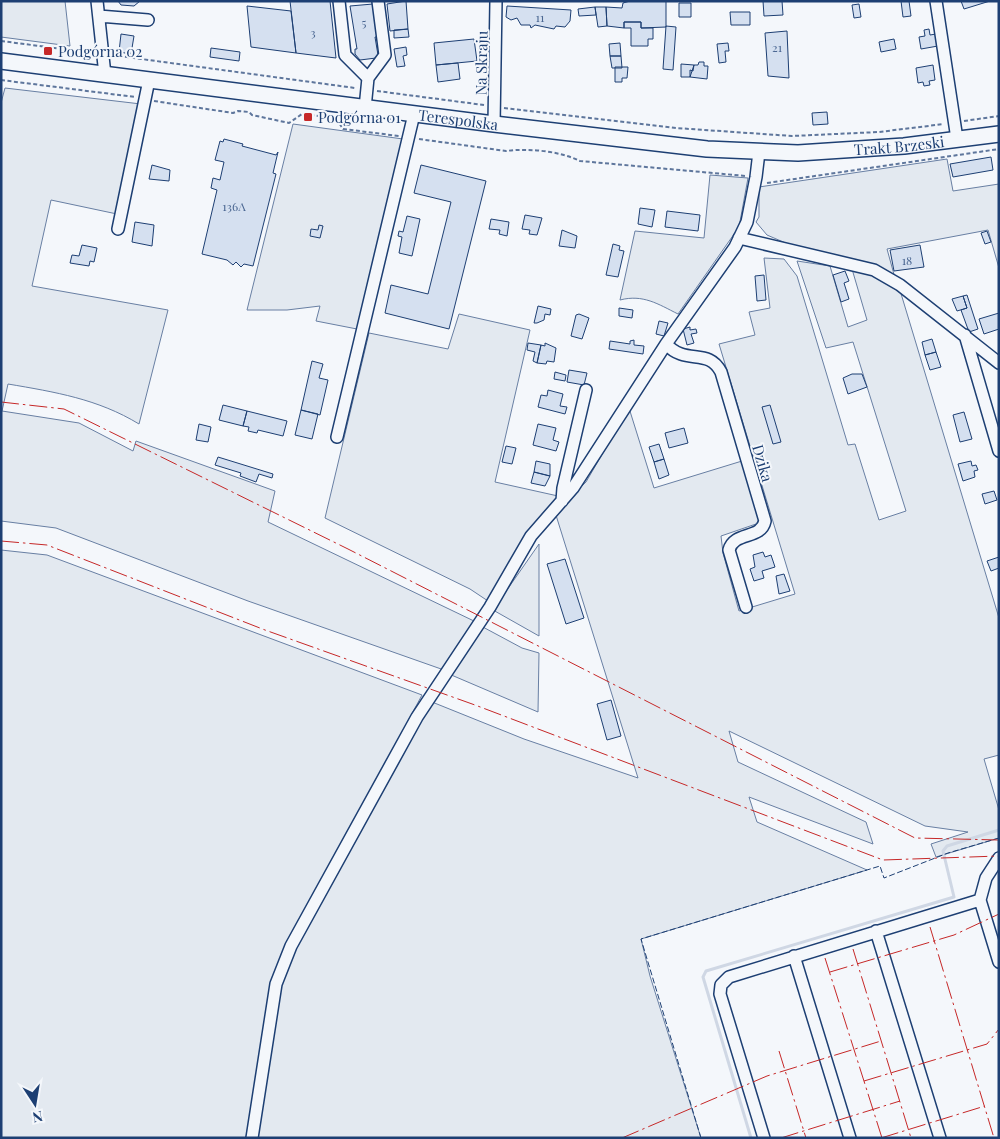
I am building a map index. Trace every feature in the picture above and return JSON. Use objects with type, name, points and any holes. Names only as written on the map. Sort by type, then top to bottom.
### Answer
[{"type":"main road","name":"Terespolska","points":[[1,61],[365,108],[707,149],[798,153]]},
{"type":"main road","name":"Trakt Brzeski","points":[[798,153],[904,146],[999,134]]},
{"type":"street","points":[[97,1],[105,75]]},
{"type":"street","points":[[338,1],[346,54],[368,78]]},
{"type":"street","points":[[365,108],[368,78],[385,55],[378,1]]},
{"type":"street","name":"Na Skraju","points":[[494,124],[496,1]]},
{"type":"street","points":[[936,1],[957,139]]},
{"type":"street","points":[[99,16],[148,20]]},
{"type":"street","points":[[118,229],[149,80]]},
{"type":"street","points":[[337,437],[414,114]]},
{"type":"street","points":[[252,1138],[276,984],[291,946],[417,717],[490,607],[531,536],[546,516],[573,488],[666,344],[735,247],[747,222],[759,152]]},
{"type":"street","points":[[740,238],[874,270],[900,285],[999,363]]},
{"type":"street","points":[[965,335],[999,451]]},
{"type":"street","name":"Dzika","points":[[666,344],[682,356],[707,358],[718,366],[721,372],[765,521],[764,526],[758,532],[734,542],[729,550],[746,607]]},
{"type":"street","points":[[562,501],[563,488],[586,390]]},
{"type":"street","points":[[999,858],[986,878],[980,900],[999,962]]},
{"type":"street","points":[[764,1138],[720,994],[721,985],[729,977],[980,900]]},
{"type":"street","points":[[876,931],[940,1138]]},
{"type":"street","points":[[794,956],[850,1138]]},
{"type":"path","points":[[1,80],[234,113],[238,111],[249,112],[252,115],[290,123],[302,114],[336,118],[343,129],[506,151],[518,149],[572,157],[580,161],[756,177],[768,184],[999,149]]},
{"type":"shaded area","points":[[1,1],[65,1],[70,46],[1,37]]},
{"type":"shaded area","points":[[5,88],[141,104],[117,214],[51,200],[32,286],[168,310],[139,424],[124,415],[92,402],[8,384],[2,411],[79,423],[133,451],[136,441],[275,491],[268,522],[476,622],[444,670],[248,601],[56,528],[1,521],[1,103]]},
{"type":"shaded area","points":[[293,124],[403,139],[357,329],[316,321],[320,306],[287,310],[247,310]]},
{"type":"shaded area","points":[[947,159],[953,191],[999,184],[999,268],[988,230],[887,249],[895,278],[788,244],[767,235],[756,222],[759,217],[759,187]]},
{"type":"shaded area","points":[[710,175],[748,178],[739,227],[678,314],[643,299],[628,298],[620,300],[635,231],[704,238]]},
{"type":"shaded area","points":[[764,258],[784,259],[797,276],[848,445],[855,444],[879,520],[906,511],[853,342],[826,348],[797,261],[830,266],[848,327],[867,320],[852,269],[875,274],[899,287],[999,618],[999,755],[984,759],[999,810],[999,838],[936,857],[931,844],[968,832],[925,826],[729,731],[738,762],[866,822],[873,844],[749,797],[757,822],[867,870],[641,939],[650,976],[701,1138],[257,1138],[281,985],[287,964],[432,702],[524,739],[638,778],[555,512],[586,482],[629,408],[654,488],[742,461],[759,519],[756,524],[721,536],[723,553],[739,611],[795,594],[719,344],[755,335],[749,312],[770,308]]},
{"type":"shaded area","points":[[459,314],[530,330],[495,482],[558,496],[488,601],[470,589],[325,518],[369,333],[448,349]]},
{"type":"shaded area","points":[[539,544],[539,636],[493,610]]},
{"type":"shaded area","points":[[1,550],[47,555],[422,695],[282,955],[272,983],[246,1138],[1,1138]]},
{"type":"shaded area","points":[[481,626],[522,648],[539,653],[538,712],[449,674]]},
{"type":"building","points":[[118,1],[140,1],[134,6],[121,5]]},
{"type":"building","points":[[290,1],[330,1],[336,58],[296,53]]},
{"type":"building","points":[[406,1],[408,29],[390,31],[387,4]]},
{"type":"building","points":[[630,1],[666,1],[666,27],[641,28],[641,22],[624,22],[624,28],[607,26],[606,7],[622,8],[623,3]]},
{"type":"building","points":[[763,1],[782,1],[783,15],[764,16]]},
{"type":"building","points":[[901,1],[909,1],[911,16],[903,17]]},
{"type":"building","points":[[961,1],[990,1],[964,9]]},
{"type":"building","points":[[679,3],[691,3],[691,17],[679,17]]},
{"type":"building","points":[[373,4],[378,55],[376,58],[360,60],[355,54],[355,49],[357,49],[350,6]]},
{"type":"building","points":[[859,4],[861,17],[854,18],[852,5]]},
{"type":"building","points":[[247,6],[291,11],[296,53],[251,47]]},
{"type":"building","points":[[507,6],[571,10],[570,21],[565,27],[556,26],[554,29],[535,25],[531,28],[530,25],[521,25],[517,18],[511,20],[506,17]]},
{"type":"building","points":[[595,7],[596,15],[579,16],[578,9]]},
{"type":"building","points":[[595,7],[606,7],[607,26],[598,27]]},
{"type":"building","points":[[730,12],[750,12],[750,25],[731,25]]},
{"type":"building","points":[[624,22],[641,22],[641,28],[653,28],[653,39],[648,39],[648,46],[631,46],[631,28],[624,28]]},
{"type":"building","points":[[666,26],[676,27],[673,70],[663,69]]},
{"type":"building","points":[[408,29],[409,37],[394,38],[394,30]]},
{"type":"building","points":[[929,29],[930,35],[936,34],[938,46],[921,49],[919,37],[925,36],[924,30]]},
{"type":"building","points":[[787,31],[789,78],[768,76],[765,33]]},
{"type":"building","points":[[121,34],[134,36],[131,54],[119,52]]},
{"type":"building","points":[[474,39],[477,61],[436,65],[434,43]]},
{"type":"building","points":[[894,39],[896,49],[881,52],[879,42]]},
{"type":"building","points":[[620,43],[621,56],[610,56],[609,44]]},
{"type":"building","points":[[728,43],[729,51],[725,51],[726,62],[719,63],[717,44]]},
{"type":"building","points":[[406,47],[407,55],[403,56],[405,66],[397,67],[394,49]]},
{"type":"building","points":[[211,48],[240,52],[239,61],[210,57]]},
{"type":"building","points":[[610,56],[621,56],[622,68],[612,68]]},
{"type":"building","points":[[699,62],[704,62],[704,66],[708,66],[707,79],[690,77],[690,70],[693,71],[694,65],[698,65]]},
{"type":"building","points":[[458,63],[460,79],[438,82],[436,65]]},
{"type":"building","points":[[681,64],[694,65],[690,77],[681,77]]},
{"type":"building","points":[[933,65],[935,80],[929,81],[930,85],[924,86],[923,82],[918,83],[916,68]]},
{"type":"building","points":[[615,67],[628,67],[627,78],[622,78],[622,82],[615,82]]},
{"type":"building","points":[[827,112],[828,124],[813,125],[812,113]]},
{"type":"building","points":[[224,139],[276,155],[278,152],[273,173],[276,174],[253,266],[244,264],[241,267],[236,262],[233,265],[227,260],[202,254],[217,190],[211,188],[213,178],[220,180],[224,162],[215,160],[220,141],[223,142]]},
{"type":"building","points":[[991,157],[993,170],[953,177],[950,164]]},
{"type":"building","points":[[152,165],[170,170],[169,181],[149,179]]},
{"type":"building","points":[[421,165],[486,181],[449,329],[385,313],[391,285],[428,294],[451,202],[414,193]]},
{"type":"building","points":[[640,208],[655,210],[652,227],[638,224]]},
{"type":"building","points":[[667,211],[700,215],[698,231],[665,227]]},
{"type":"building","points":[[525,215],[542,218],[537,235],[529,234],[530,230],[522,229]]},
{"type":"building","points":[[407,216],[420,219],[412,256],[399,253],[402,237],[398,236],[399,231],[403,232]]},
{"type":"building","points":[[491,219],[509,222],[507,236],[499,234],[500,230],[489,229]]},
{"type":"building","points":[[135,222],[154,225],[152,246],[132,242]]},
{"type":"building","points":[[319,225],[323,226],[320,238],[310,236],[311,229],[318,230]]},
{"type":"building","points":[[562,230],[577,236],[575,248],[559,246]]},
{"type":"building","points":[[987,231],[991,242],[985,244],[981,233]]},
{"type":"building","points":[[613,244],[620,246],[619,250],[624,251],[618,277],[606,275]]},
{"type":"building","points":[[82,245],[97,248],[94,262],[90,261],[89,266],[70,263],[72,255],[79,256]]},
{"type":"building","points":[[920,245],[924,267],[894,271],[890,250]]},
{"type":"building","points":[[845,271],[849,281],[844,283],[849,299],[841,302],[833,275]]},
{"type":"building","points":[[764,275],[766,300],[757,301],[755,276]]},
{"type":"building","points":[[967,295],[978,329],[969,332],[961,310],[967,308],[963,296]]},
{"type":"building","points":[[963,296],[967,308],[957,311],[952,299]]},
{"type":"building","points":[[538,306],[551,309],[550,315],[545,314],[544,320],[534,323]]},
{"type":"building","points":[[619,308],[633,310],[632,318],[619,316]]},
{"type":"building","points":[[999,313],[999,329],[984,334],[979,319]]},
{"type":"building","points":[[579,314],[589,318],[582,339],[571,336],[576,315]]},
{"type":"building","points":[[659,321],[668,323],[664,336],[656,334]]},
{"type":"building","points":[[690,327],[690,330],[696,329],[697,333],[691,334],[694,343],[687,345],[683,329]]},
{"type":"building","points":[[932,339],[936,352],[925,355],[922,342]]},
{"type":"building","points":[[634,340],[634,345],[644,346],[643,354],[609,349],[610,341],[630,344],[630,341]]},
{"type":"building","points":[[528,343],[541,345],[537,363],[533,361],[535,352],[527,350]]},
{"type":"building","points":[[545,343],[556,348],[554,362],[547,361],[546,364],[537,363],[541,345],[545,346]]},
{"type":"building","points":[[936,352],[941,367],[930,370],[925,355]]},
{"type":"building","points":[[312,361],[323,364],[319,378],[328,380],[320,415],[301,410]]},
{"type":"building","points":[[569,370],[587,373],[584,385],[567,382]]},
{"type":"building","points":[[555,372],[566,375],[565,381],[554,379]]},
{"type":"building","points":[[852,374],[862,374],[867,387],[848,394],[843,378]]},
{"type":"building","points":[[548,390],[563,394],[560,406],[567,407],[565,414],[538,407],[541,395],[547,396]]},
{"type":"building","points":[[223,405],[247,411],[243,426],[219,420]]},
{"type":"building","points":[[770,405],[781,442],[773,444],[762,407]]},
{"type":"building","points":[[301,410],[318,414],[312,439],[295,435]]},
{"type":"building","points":[[247,411],[287,421],[283,436],[258,430],[257,433],[248,431],[249,427],[243,426]]},
{"type":"building","points":[[964,412],[972,439],[960,442],[953,415]]},
{"type":"building","points":[[199,424],[211,427],[208,442],[196,440]]},
{"type":"building","points":[[538,424],[556,428],[553,440],[559,442],[556,451],[533,445]]},
{"type":"building","points":[[684,428],[688,443],[669,448],[665,433]]},
{"type":"building","points":[[659,444],[664,459],[654,462],[649,447]]},
{"type":"building","points":[[506,446],[516,448],[512,464],[502,462]]},
{"type":"building","points":[[218,457],[273,474],[272,478],[259,474],[256,482],[240,476],[241,473],[215,465]]},
{"type":"building","points":[[664,459],[669,475],[659,479],[654,462]]},
{"type":"building","points":[[536,461],[550,464],[550,476],[534,472]]},
{"type":"building","points":[[971,461],[972,466],[976,465],[978,470],[974,471],[975,477],[963,481],[958,464]]},
{"type":"building","points":[[534,472],[550,476],[545,486],[531,483]]},
{"type":"building","points":[[994,491],[997,500],[985,504],[982,494]]},
{"type":"building","points":[[763,552],[765,557],[771,555],[775,567],[762,571],[764,578],[754,581],[750,569],[755,567],[753,555]]},
{"type":"building","points":[[999,557],[999,568],[991,571],[987,561]]},
{"type":"building","points":[[565,559],[584,618],[566,624],[547,564]]},
{"type":"building","points":[[784,574],[790,591],[779,594],[776,576]]},
{"type":"building","points":[[611,700],[621,736],[607,740],[597,704]]},
{"type":"waterway","points":[[751,1138],[703,977],[706,971],[954,897],[943,851],[947,846],[999,830]]},
{"type":"fence","points":[[701,1138],[641,939],[880,866],[884,878],[948,853],[999,838]]},
{"type":"power","points":[[1,402],[64,409],[348,549],[915,838],[999,840]]},
{"type":"power","points":[[1,541],[47,545],[265,630],[475,705],[883,860],[999,856]]},
{"type":"power","points":[[830,972],[954,935],[999,914]]},
{"type":"power","points":[[930,927],[994,1138]]},
{"type":"power","points":[[853,949],[911,1138]]},
{"type":"power","points":[[825,958],[882,1138]]},
{"type":"power","points":[[864,1081],[987,1044],[999,1029]]},
{"type":"power","points":[[622,1138],[767,1076],[881,1041]]},
{"type":"power","points":[[779,1051],[806,1138]]},
{"type":"power","points":[[781,1138],[900,1101]]},
{"type":"power","points":[[881,1138],[985,1106]]},
{"type":"place","name":"Podgórna 02","points":[[48,51]]},
{"type":"place","name":"Podgórna 01","points":[[308,117]]}]
